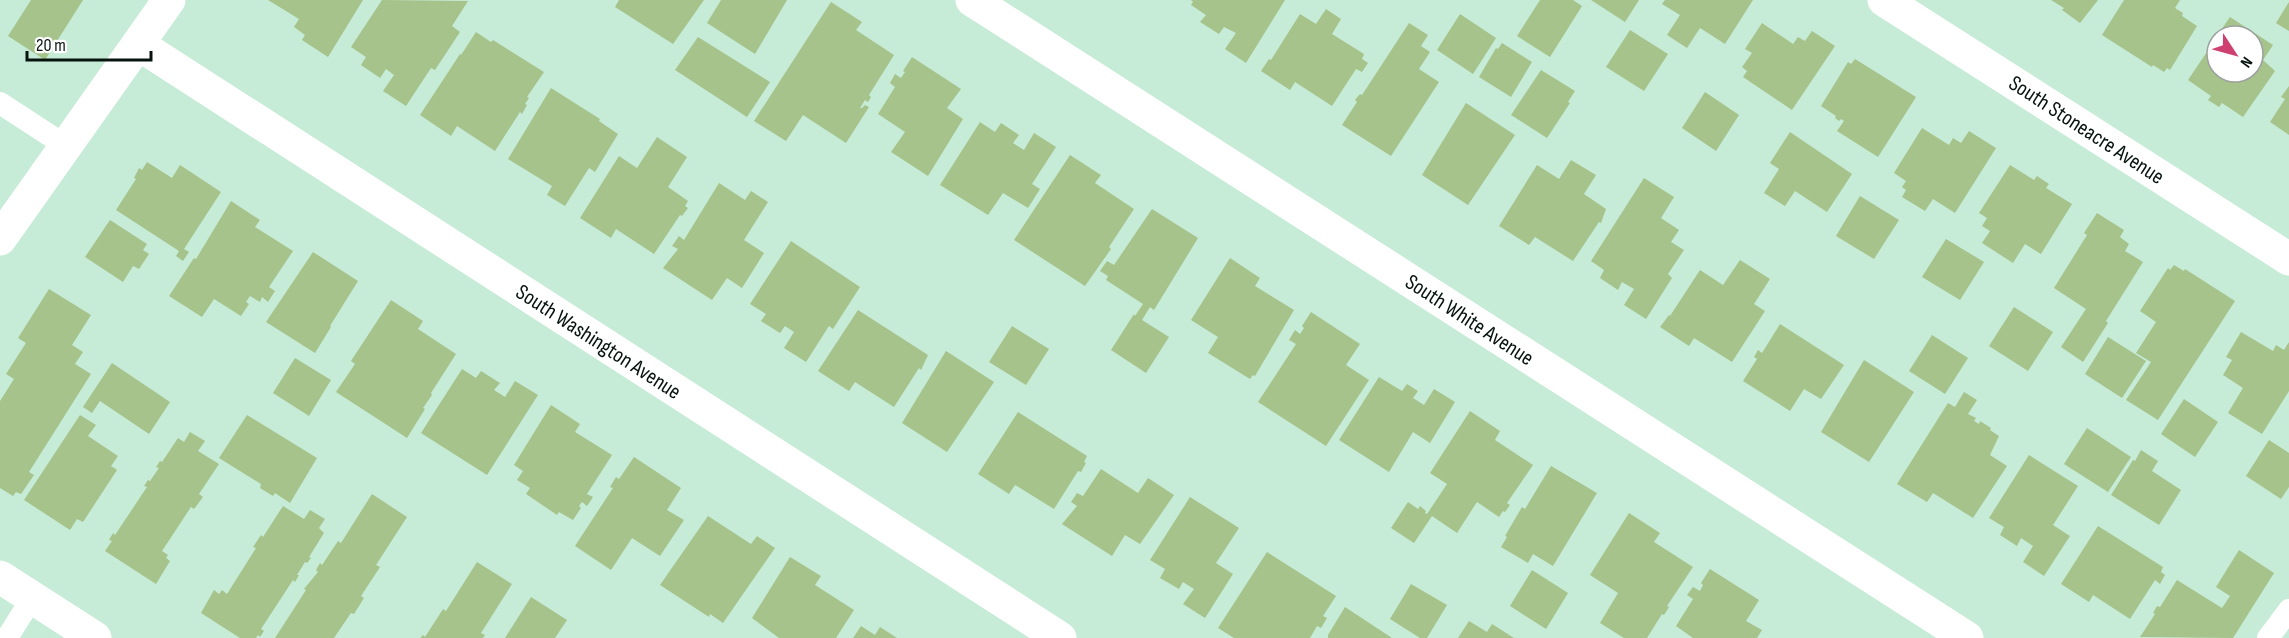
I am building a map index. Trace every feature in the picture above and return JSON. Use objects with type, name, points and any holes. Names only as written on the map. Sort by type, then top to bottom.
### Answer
[{"type":"street","points":[[0,238],[169,0]]},
{"type":"street","name":"South White Avenue","points":[[972,0],[1967,638]]},
{"type":"street","name":"South Stoneacre Avenue","points":[[1884,0],[2289,259]]},
{"type":"street","name":"South Washington Avenue","points":[[138,44],[1060,638]]},
{"type":"street","points":[[0,577],[94,638]]},
{"type":"lane","points":[[0,103],[66,146]]},
{"type":"lane","points":[[7,638],[32,598]]},
{"type":"lane","points":[[2268,638],[2289,610]]},
{"type":"building","points":[[31,0],[83,0],[45,60],[8,36]]},
{"type":"building","points":[[268,0],[363,0],[328,57],[302,40],[305,35],[294,27],[299,19]]},
{"type":"building","points":[[382,0],[468,1],[452,26],[460,32],[435,70],[431,68],[406,106],[383,91],[394,75],[386,69],[380,78],[361,65],[366,57],[351,47]]},
{"type":"building","points":[[619,0],[704,0],[673,44],[615,7]]},
{"type":"building","points":[[721,0],[787,0],[755,54],[707,23]]},
{"type":"building","points":[[1191,0],[1285,0],[1246,63],[1225,49],[1236,33],[1224,27],[1219,34],[1200,22],[1206,15],[1191,5],[1193,2]]},
{"type":"building","points":[[1540,0],[1573,0],[1582,6],[1550,57],[1517,36]]},
{"type":"building","points":[[1591,0],[1639,0],[1625,22]]},
{"type":"building","points":[[1665,0],[1753,0],[1725,44],[1700,28],[1687,48],[1667,35],[1680,15],[1662,4]]},
{"type":"building","points":[[2051,0],[2098,0],[2080,23],[2062,10],[2064,8]]},
{"type":"building","points":[[2124,0],[2180,0],[2175,8],[2197,26],[2170,70],[2167,68],[2164,72],[2153,65],[2152,67],[2102,35]]},
{"type":"building","points":[[831,2],[862,22],[856,30],[894,55],[869,95],[871,97],[868,102],[865,100],[860,108],[865,105],[869,107],[846,143],[803,115],[786,141],[754,121]]},
{"type":"building","points":[[2289,2],[2289,31],[2276,23]]},
{"type":"building","points":[[1326,9],[1341,19],[1332,34],[1364,54],[1362,59],[1368,63],[1362,72],[1356,69],[1332,106],[1295,82],[1290,90],[1261,71],[1269,59],[1271,60],[1300,14],[1316,24]]},
{"type":"building","points":[[1460,14],[1496,38],[1473,74],[1437,50]]},
{"type":"building","points":[[2230,17],[2241,24],[2225,24]]},
{"type":"building","points":[[1409,23],[1428,35],[1421,46],[1430,52],[1419,69],[1439,82],[1391,156],[1342,125],[1357,102],[1355,100],[1360,94],[1362,95]]},
{"type":"building","points":[[1762,23],[1793,44],[1798,37],[1805,41],[1812,31],[1835,46],[1792,110],[1743,77],[1747,71],[1742,67],[1752,53],[1745,49]]},
{"type":"building","points":[[1630,30],[1668,54],[1644,91],[1606,67]]},
{"type":"building","points":[[476,32],[544,72],[527,97],[529,98],[525,104],[527,105],[522,114],[520,112],[495,151],[457,126],[451,136],[420,115]]},
{"type":"building","points":[[698,37],[770,82],[747,117],[675,70]]},
{"type":"building","points":[[2265,40],[2273,45],[2265,57]]},
{"type":"building","points":[[1502,43],[1532,62],[1511,97],[1479,77],[1496,48],[1498,49]]},
{"type":"building","points":[[2205,55],[2205,84],[2265,84],[2265,62],[2275,71],[2243,117],[2222,103],[2219,107],[2208,100],[2211,96],[2188,80]]},
{"type":"building","points":[[912,57],[961,89],[947,108],[963,119],[928,176],[891,152],[905,132],[878,114],[895,87],[890,83],[895,74],[901,78]]},
{"type":"building","points":[[1855,59],[1916,97],[1878,157],[1837,131],[1844,121],[1841,119],[1839,121],[1835,118],[1836,116],[1821,106],[1848,62],[1851,64]]},
{"type":"building","points":[[1541,70],[1575,91],[1568,102],[1570,103],[1547,138],[1511,115]]},
{"type":"building","points":[[2289,86],[2289,135],[2270,122],[2285,99],[2281,97]]},
{"type":"building","points":[[551,88],[600,119],[599,121],[618,134],[595,172],[589,168],[565,206],[547,195],[552,186],[508,159]]},
{"type":"building","points":[[1705,92],[1739,115],[1716,151],[1682,128]]},
{"type":"building","points":[[1466,103],[1515,135],[1468,205],[1422,175]]},
{"type":"building","points":[[980,122],[995,132],[1001,123],[1019,135],[1013,143],[1024,150],[1034,133],[1056,147],[1032,184],[1040,189],[1028,208],[1003,193],[988,215],[940,185]]},
{"type":"building","points":[[1922,128],[1949,145],[1953,138],[1961,143],[1969,131],[1996,148],[1955,213],[1933,199],[1925,211],[1902,197],[1906,190],[1902,187],[1906,181],[1894,173]]},
{"type":"building","points":[[1790,132],[1852,174],[1827,212],[1795,191],[1785,206],[1764,193],[1779,169],[1770,163]]},
{"type":"building","points":[[657,137],[687,157],[668,187],[688,201],[685,206],[688,208],[682,216],[680,215],[654,254],[616,229],[611,238],[580,218],[619,156],[637,168]]},
{"type":"building","points":[[1070,155],[1101,175],[1095,183],[1134,209],[1109,247],[1111,249],[1085,286],[1014,240]]},
{"type":"building","points":[[1571,160],[1596,175],[1584,194],[1606,209],[1601,223],[1599,222],[1573,261],[1535,237],[1529,245],[1499,226],[1537,165],[1559,179]]},
{"type":"building","points":[[147,162],[172,178],[180,165],[221,192],[184,249],[189,252],[183,261],[176,256],[179,251],[116,210],[136,179],[134,178],[139,168],[142,170]]},
{"type":"building","points":[[2010,165],[2034,180],[2037,176],[2049,184],[2046,188],[2072,204],[2041,254],[2025,244],[2013,263],[1982,243],[1990,231],[1982,226],[1987,218],[1979,213]]},
{"type":"building","points":[[1644,178],[1674,197],[1661,218],[1679,230],[1671,242],[1684,250],[1668,274],[1672,278],[1646,319],[1624,305],[1634,289],[1622,282],[1618,290],[1600,278],[1604,270],[1591,261]]},
{"type":"building","points":[[719,183],[745,200],[751,191],[768,202],[744,240],[764,253],[742,288],[727,278],[712,300],[663,268],[678,249],[672,246],[679,236],[684,240]]},
{"type":"building","points":[[1860,196],[1899,220],[1874,259],[1836,236]]},
{"type":"building","points":[[231,201],[260,220],[255,227],[293,251],[269,287],[275,291],[268,302],[262,297],[260,302],[250,296],[246,302],[249,304],[241,316],[214,299],[202,317],[169,296],[194,258],[196,259]]},
{"type":"building","points":[[1152,209],[1198,238],[1154,310],[1150,307],[1142,320],[1169,337],[1146,373],[1111,350],[1143,304],[1106,280],[1108,276],[1100,271],[1107,261],[1114,265]]},
{"type":"building","points":[[2097,213],[2124,230],[2120,237],[2129,244],[2125,251],[2143,262],[2083,362],[2061,347],[2086,309],[2054,288],[2087,235],[2084,233]]},
{"type":"building","points":[[110,220],[147,244],[143,250],[149,254],[139,269],[133,266],[123,282],[85,257]]},
{"type":"building","points":[[1946,239],[1984,262],[1960,300],[1922,277]]},
{"type":"building","points":[[791,241],[860,287],[833,329],[829,326],[806,362],[784,348],[794,332],[785,326],[780,333],[761,321],[766,314],[750,304]]},
{"type":"building","points":[[313,252],[358,281],[315,353],[266,322]]},
{"type":"building","points":[[1230,258],[1260,278],[1255,286],[1294,310],[1255,376],[1253,375],[1250,379],[1208,353],[1218,337],[1191,320]]},
{"type":"building","points":[[1740,260],[1770,279],[1754,304],[1765,311],[1732,362],[1694,338],[1689,346],[1660,327],[1670,316],[1700,270],[1723,285]]},
{"type":"building","points":[[2174,265],[2184,271],[2185,269],[2235,301],[2158,420],[2126,400],[2151,362],[2136,353],[2156,322],[2140,311],[2168,268],[2170,270]]},
{"type":"building","points":[[49,289],[91,315],[72,345],[83,352],[75,364],[91,374],[29,472],[34,475],[21,494],[16,492],[13,496],[0,488],[0,401],[14,379],[6,374],[26,343],[18,338]]},
{"type":"building","points":[[391,300],[423,321],[418,329],[456,354],[431,393],[432,395],[423,408],[425,409],[407,438],[336,392],[355,364],[351,361]]},
{"type":"building","points":[[2014,307],[2053,332],[2028,371],[1989,346]]},
{"type":"building","points":[[858,310],[928,355],[921,370],[919,368],[894,407],[855,382],[849,391],[818,371]]},
{"type":"building","points":[[1311,312],[1360,344],[1346,365],[1369,380],[1326,446],[1258,402],[1296,344],[1289,340],[1295,330],[1300,334]]},
{"type":"building","points":[[1780,324],[1844,365],[1821,399],[1804,389],[1790,411],[1743,381],[1757,359],[1754,357],[1758,350],[1762,353]]},
{"type":"building","points":[[1012,326],[1049,349],[1026,385],[989,362]]},
{"type":"building","points":[[2241,332],[2273,351],[2276,345],[2284,350],[2289,342],[2289,391],[2262,434],[2228,413],[2243,388],[2223,375],[2232,360],[2226,357]]},
{"type":"building","points":[[1932,335],[1968,358],[1945,394],[1909,371]]},
{"type":"building","points":[[2108,337],[2146,361],[2122,398],[2085,374]]},
{"type":"building","points":[[946,351],[994,382],[947,452],[902,423]]},
{"type":"building","points":[[295,358],[331,380],[309,416],[273,393]]},
{"type":"building","points":[[1864,360],[1914,392],[1869,462],[1821,432]]},
{"type":"building","points":[[112,363],[170,402],[149,434],[100,401],[92,413],[83,407]]},
{"type":"building","points":[[462,369],[476,378],[481,371],[500,383],[494,390],[505,397],[515,381],[538,395],[487,475],[421,433]]},
{"type":"building","points":[[1379,377],[1402,391],[1407,384],[1418,391],[1413,398],[1424,405],[1434,389],[1455,402],[1430,443],[1413,432],[1389,472],[1339,440]]},
{"type":"building","points":[[1964,392],[1977,400],[1968,414],[1976,418],[1974,421],[1979,424],[1980,421],[1999,436],[1990,455],[2007,466],[1973,518],[1933,493],[1927,502],[1897,484],[1948,403],[1955,407]]},
{"type":"building","points":[[2184,399],[2218,422],[2195,457],[2161,434]]},
{"type":"building","points":[[551,405],[580,424],[575,432],[612,455],[587,494],[593,497],[587,506],[582,502],[573,520],[559,512],[557,515],[526,494],[530,488],[517,480],[523,471],[514,465]]},
{"type":"building","points":[[1470,411],[1500,431],[1495,440],[1533,465],[1507,503],[1510,505],[1499,517],[1477,502],[1457,533],[1432,516],[1414,543],[1391,528],[1408,502],[1418,509],[1420,506],[1427,514],[1447,484],[1430,473]]},
{"type":"building","points":[[1018,412],[1087,456],[1081,472],[1078,471],[1054,509],[1015,485],[1009,494],[978,474]]},
{"type":"building","points":[[80,415],[96,425],[88,436],[118,456],[111,466],[117,470],[83,522],[77,519],[70,530],[24,500]]},
{"type":"building","points":[[247,415],[317,458],[290,503],[275,493],[273,496],[260,488],[261,484],[219,458]]},
{"type":"building","points":[[2087,428],[2131,457],[2108,492],[2064,464]]},
{"type":"building","points":[[190,432],[205,441],[198,451],[219,464],[199,494],[203,497],[194,509],[191,507],[162,551],[168,555],[166,558],[170,561],[156,584],[105,551],[112,541],[109,540],[113,533],[115,535],[147,487],[144,486],[159,468],[156,467],[160,461],[162,462],[178,438],[184,442]]},
{"type":"building","points":[[2269,440],[2289,453],[2289,487],[2281,499],[2246,476]]},
{"type":"building","points":[[2141,450],[2158,461],[2152,471],[2181,490],[2159,525],[2111,495]]},
{"type":"building","points":[[2029,455],[2078,486],[2053,525],[2070,536],[2044,576],[2023,562],[2033,546],[2021,538],[2017,546],[2000,535],[2004,527],[1989,518]]},
{"type":"building","points":[[634,457],[681,488],[667,510],[684,520],[660,556],[632,538],[611,570],[575,546],[613,488],[610,487],[616,477],[619,479]]},
{"type":"building","points":[[1551,466],[1597,493],[1553,566],[1533,554],[1528,563],[1501,547],[1522,507],[1525,509]]},
{"type":"building","points":[[1101,469],[1138,493],[1148,478],[1174,495],[1140,544],[1125,535],[1112,556],[1062,524],[1077,506],[1071,502],[1077,493],[1083,496]]},
{"type":"building","points":[[372,494],[407,517],[376,565],[380,567],[361,596],[364,598],[354,614],[351,613],[334,638],[275,638],[306,590],[304,589],[318,572],[316,570],[320,563],[322,565],[338,541],[341,543]]},
{"type":"building","points":[[1190,497],[1239,528],[1216,563],[1233,574],[1205,618],[1183,604],[1194,589],[1183,582],[1179,589],[1160,578],[1165,569],[1150,560]]},
{"type":"building","points":[[283,506],[304,519],[310,510],[325,519],[319,528],[324,533],[309,557],[311,558],[307,563],[305,562],[295,582],[293,580],[261,629],[264,631],[260,637],[258,635],[256,638],[240,638],[201,613],[214,590],[219,594],[222,590],[227,594],[256,548],[253,547],[261,535],[263,537]]},
{"type":"building","points":[[1629,513],[1660,533],[1654,542],[1693,567],[1647,638],[1624,638],[1600,623],[1618,593],[1590,575]]},
{"type":"building","points":[[708,516],[751,544],[757,536],[775,548],[723,623],[710,614],[709,617],[660,585]]},
{"type":"building","points":[[2098,526],[2163,567],[2161,572],[2165,575],[2160,584],[2155,580],[2130,619],[2093,595],[2089,602],[2061,584]]},
{"type":"building","points":[[2239,550],[2274,573],[2233,638],[2140,637],[2155,614],[2153,613],[2157,606],[2160,607],[2177,580],[2222,608],[2230,596],[2216,587]]},
{"type":"building","points":[[1267,552],[1336,596],[1323,616],[1327,618],[1321,628],[1317,626],[1310,638],[1234,638],[1218,628]]},
{"type":"building","points":[[790,557],[821,576],[815,585],[854,610],[836,638],[779,638],[752,618]]},
{"type":"building","points":[[477,562],[512,584],[481,633],[485,635],[483,638],[420,638],[423,635],[425,637],[443,609],[446,611]]},
{"type":"building","points":[[1710,569],[1759,600],[1746,621],[1762,630],[1757,638],[1693,638],[1676,626],[1693,599],[1687,595],[1693,587],[1700,591],[1703,585],[1701,583]]},
{"type":"building","points":[[1532,570],[1568,593],[1546,629],[1510,606]]},
{"type":"building","points":[[1411,584],[1447,605],[1427,638],[1420,638],[1390,619]]},
{"type":"building","points":[[531,597],[567,620],[555,638],[505,638]]},
{"type":"building","points":[[1345,607],[1392,638],[1328,638]]},
{"type":"building","points":[[1469,621],[1487,632],[1492,624],[1514,638],[1458,638]]},
{"type":"building","points":[[861,626],[875,635],[880,627],[897,638],[853,638]]}]
